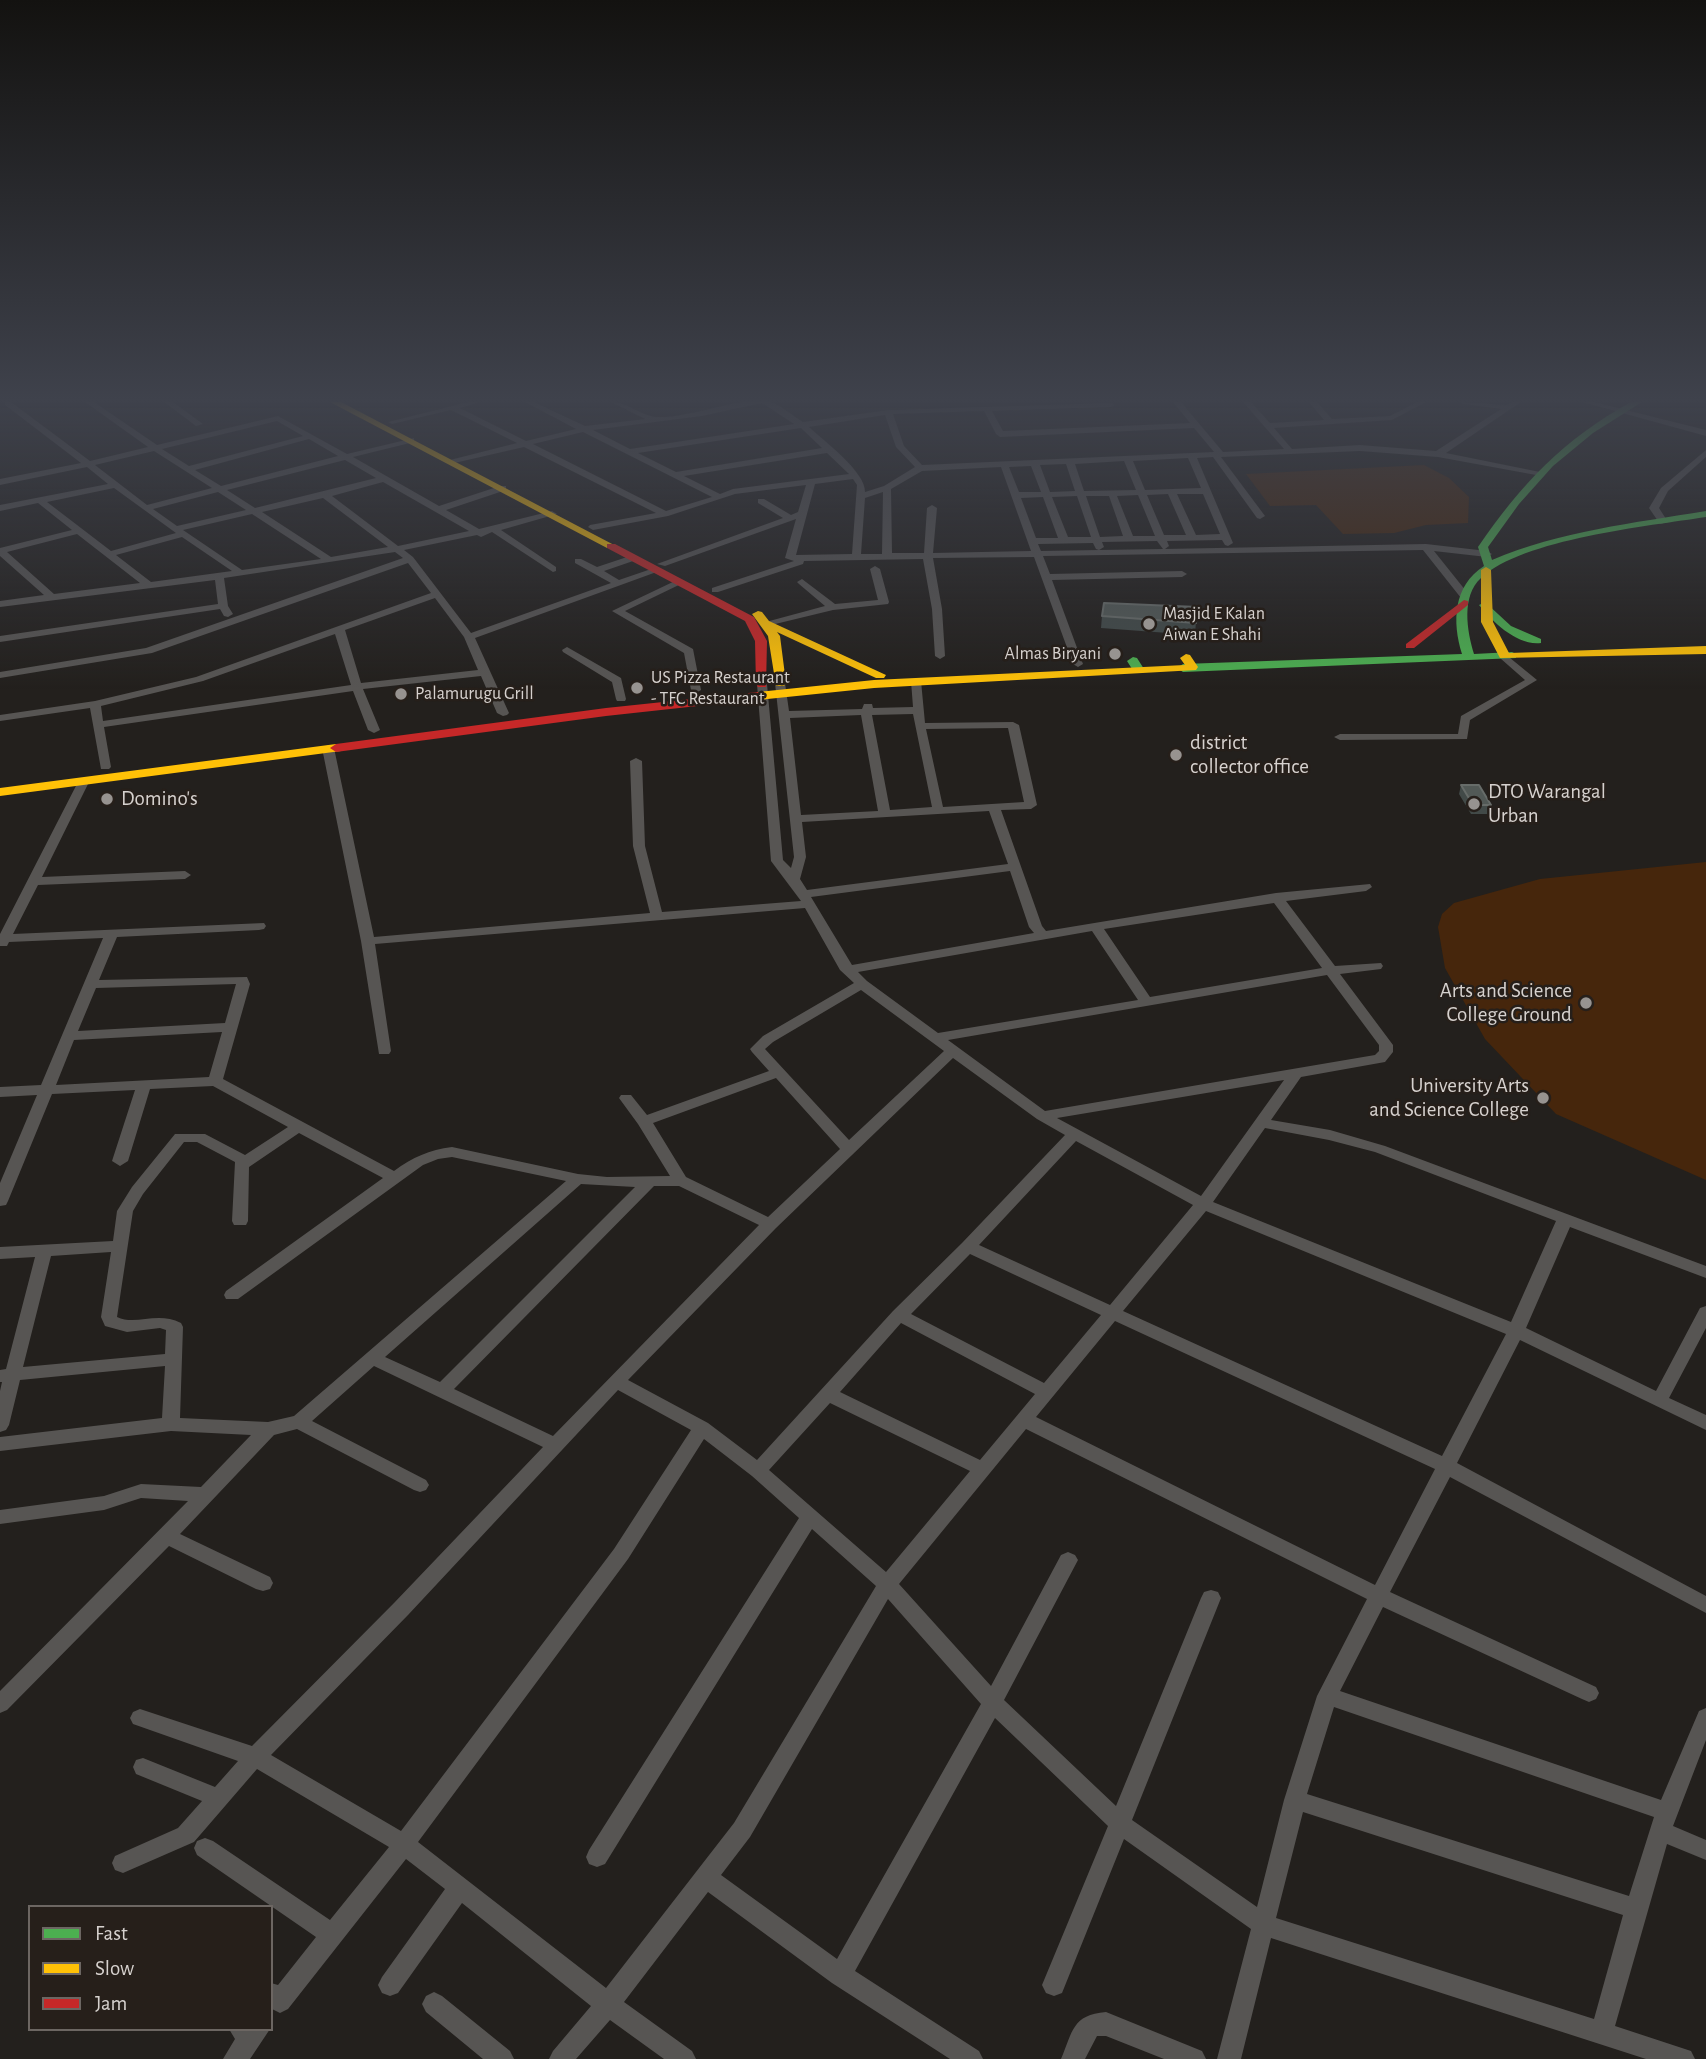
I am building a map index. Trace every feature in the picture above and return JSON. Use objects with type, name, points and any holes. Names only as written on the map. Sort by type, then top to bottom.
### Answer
[{"type":"main road","points":[[522,498],[633,558],[715,590],[768,623],[880,675]]},
{"type":"main road","points":[[535,498],[593,527],[680,582],[754,623],[764,657],[763,689]]},
{"type":"main road","points":[[1499,649],[1485,605],[1489,576],[1483,547],[1518,498]]},
{"type":"main road","points":[[1410,646],[1464,600],[1474,578],[1531,498]]},
{"type":"main road","points":[[1487,561],[1706,514]]},
{"type":"main road","points":[[1464,600],[1465,650]]},
{"type":"main road","points":[[1485,605],[1507,628],[1537,641]]},
{"type":"main road","points":[[768,623],[777,644],[780,688]]},
{"type":"main road","points":[[1499,649],[1537,641],[1706,641]]},
{"type":"main road","points":[[1189,662],[1410,646],[1465,650]]},
{"type":"main road","points":[[0,781],[503,713],[696,690],[763,689],[1189,662],[1465,650],[1706,650]]},
{"type":"main road","points":[[780,688],[880,675],[1078,664],[1135,665]]},
{"type":"main road","points":[[0,792],[763,689]]},
{"type":"street","points":[[0,508],[49,498]]},
{"type":"street","points":[[134,498],[239,572]]},
{"type":"street","points":[[146,508],[186,498]]},
{"type":"street","points":[[234,498],[328,559]]},
{"type":"street","points":[[109,554],[180,532],[312,498]]},
{"type":"street","points":[[329,498],[410,559],[469,637],[503,713]]},
{"type":"street","points":[[421,498],[481,534]]},
{"type":"street","points":[[440,509],[473,498]]},
{"type":"street","points":[[633,498],[665,514]]},
{"type":"street","points":[[593,527],[665,514],[719,498]]},
{"type":"street","points":[[806,498],[790,558],[1426,547],[1487,561]]},
{"type":"street","points":[[856,558],[859,498]]},
{"type":"street","points":[[887,498],[887,557]]},
{"type":"street","points":[[1017,498],[1078,664]]},
{"type":"street","points":[[1050,498],[1064,540]]},
{"type":"street","points":[[1082,498],[1101,553]]},
{"type":"street","points":[[1114,498],[1129,539]]},
{"type":"street","points":[[1144,498],[1166,552]]},
{"type":"street","points":[[1174,498],[1192,537]]},
{"type":"street","points":[[1210,498],[1232,551]]},
{"type":"street","points":[[1247,498],[1259,516]]},
{"type":"street","points":[[1660,498],[1654,508],[1663,523]]},
{"type":"street","points":[[39,500],[149,585]]},
{"type":"street","points":[[761,501],[790,518]]},
{"type":"street","points":[[932,508],[928,557],[937,609],[940,656]]},
{"type":"street","points":[[0,604],[400,550],[481,534],[552,514]]},
{"type":"street","points":[[469,637],[802,514]]},
{"type":"street","points":[[495,530],[553,569]]},
{"type":"street","points":[[0,551],[79,531]]},
{"type":"street","points":[[1034,541],[1226,537]]},
{"type":"street","points":[[1426,547],[1464,600]]},
{"type":"street","points":[[0,551],[52,597]]},
{"type":"street","points":[[596,571],[633,558]]},
{"type":"street","points":[[715,590],[780,567],[817,558]]},
{"type":"street","points":[[0,675],[148,651],[410,559]]},
{"type":"street","points":[[578,561],[615,581]]},
{"type":"street","points":[[768,623],[833,607],[884,602],[875,569]]},
{"type":"street","points":[[1046,577],[1182,574]]},
{"type":"street","points":[[219,575],[223,606],[232,620]]},
{"type":"street","points":[[680,582],[617,611],[689,651],[696,690]]},
{"type":"street","points":[[802,582],[833,607]]},
{"type":"street","points":[[0,718],[96,704],[199,679],[438,594]]},
{"type":"street","points":[[0,639],[223,606]]},
{"type":"street","points":[[339,629],[374,730]]},
{"type":"street","points":[[1340,737],[1463,737],[1465,718],[1532,680],[1499,649]]},
{"type":"street","points":[[567,650],[617,680],[621,699]]},
{"type":"street","points":[[98,725],[357,687],[486,672]]},
{"type":"street","points":[[916,681],[920,726],[937,809]]},
{"type":"street","points":[[780,688],[800,857],[794,877]]},
{"type":"street","points":[[763,689],[777,861],[794,877],[847,970],[862,984],[1042,1116],[1203,1203],[1516,1331],[1706,1423]]},
{"type":"street","points":[[96,704],[105,767]]},
{"type":"street","points":[[783,715],[867,709],[919,710]]},
{"type":"street","points":[[867,709],[884,812]]},
{"type":"street","points":[[795,819],[1031,805],[1013,725],[920,726]]},
{"type":"street","points":[[328,748],[368,942],[384,1051]]},
{"type":"street","points":[[636,761],[639,846],[657,916]]},
{"type":"street","points":[[1,941],[83,782]]},
{"type":"street","points":[[994,807],[1036,928],[1042,934]]},
{"type":"street","points":[[368,942],[657,916],[805,899],[1015,866]]},
{"type":"street","points":[[33,881],[185,875]]},
{"type":"street","points":[[847,970],[1042,934],[1276,897],[1366,887]]},
{"type":"street","points":[[1042,1116],[1380,1059],[1386,1052],[1386,1045],[1276,897]]},
{"type":"street","points":[[1,941],[259,926]]},
{"type":"street","points":[[1096,926],[1146,1002]]},
{"type":"street","points":[[2,1192],[112,933]]},
{"type":"street","points":[[935,1038],[1330,971],[1376,966]]},
{"type":"street","points":[[91,984],[242,980],[215,1081]]},
{"type":"street","points":[[849,1149],[757,1049],[761,1044],[862,984]]},
{"type":"street","points":[[69,1036],[231,1027]]},
{"type":"street","points":[[123,1863],[186,1835],[255,1757],[616,1381],[770,1224],[951,1051]]},
{"type":"street","points":[[644,1121],[777,1073]]},
{"type":"street","points":[[561,2059],[608,2004],[742,1830],[887,1584],[1203,1203],[1263,1124],[1296,1073]]},
{"type":"street","points":[[0,1091],[215,1081],[395,1178]]},
{"type":"street","points":[[120,1161],[144,1084]]},
{"type":"street","points":[[626,1098],[644,1121],[681,1181]]},
{"type":"street","points":[[1263,1124],[1357,1142],[1706,1272]]},
{"type":"street","points":[[240,1221],[239,1170],[245,1161],[299,1126]]},
{"type":"street","points":[[758,1471],[899,1315],[968,1247],[1074,1133]]},
{"type":"street","points":[[171,1424],[175,1327],[170,1324],[124,1327],[111,1322],[109,1317],[118,1246],[130,1201],[180,1137],[200,1137],[245,1161]]},
{"type":"street","points":[[232,1295],[418,1161],[435,1154],[452,1152],[578,1179],[681,1181],[770,1224]]},
{"type":"street","points":[[0,1444],[171,1424],[268,1429],[299,1422],[375,1359],[578,1179]]},
{"type":"street","points":[[441,1392],[649,1182]]},
{"type":"street","points":[[1229,2059],[1294,1800],[1326,1696],[1516,1331],[1565,1220]]},
{"type":"street","points":[[0,1253],[118,1246]]},
{"type":"street","points":[[968,1247],[1444,1465],[1706,1605]]},
{"type":"street","points":[[0,1425],[6,1376],[44,1251]]},
{"type":"street","points":[[1660,1399],[1706,1312]]},
{"type":"street","points":[[899,1315],[1045,1391]]},
{"type":"street","points":[[6,1376],[174,1359]]},
{"type":"street","points":[[375,1359],[555,1446]]},
{"type":"street","points":[[616,1381],[702,1428],[758,1471],[887,1584],[993,1703],[1119,1824],[1262,1924],[1683,2059]]},
{"type":"street","points":[[828,1394],[982,1469]]},
{"type":"street","points":[[1025,1420],[1379,1596],[1589,1693]]},
{"type":"street","points":[[299,1422],[421,1485]]},
{"type":"street","points":[[274,2002],[332,1935],[404,1844],[621,1554],[702,1428]]},
{"type":"street","points":[[0,1704],[167,1536],[268,1429]]},
{"type":"street","points":[[0,1517],[104,1503],[142,1491],[207,1494]]},
{"type":"street","points":[[597,1857],[810,1517]]},
{"type":"street","points":[[167,1536],[263,1583]]},
{"type":"street","points":[[840,1975],[993,1703],[1068,1560]]},
{"type":"street","points":[[1054,1985],[1212,1598]]},
{"type":"street","points":[[1326,1696],[1665,1822],[1706,1850]]},
{"type":"street","points":[[1601,2034],[1636,1909],[1665,1822],[1706,1717]]},
{"type":"street","points":[[140,1718],[255,1757],[404,1844],[608,2004],[684,2059]]},
{"type":"street","points":[[143,1767],[219,1798]]},
{"type":"street","points":[[1294,1800],[1636,1909]]},
{"type":"street","points":[[205,1848],[332,1935]]},
{"type":"street","points":[[705,1877],[840,1975],[971,2059]]},
{"type":"street","points":[[390,1985],[459,1888]]},
{"type":"street","points":[[434,2004],[502,2059]]},
{"type":"street","points":[[1073,2059],[1082,2037],[1091,2025],[1106,2024],[1123,2028],[1194,2059]]},
{"type":"street","points":[[235,2059],[250,2032]]},
{"type":"shaded area","points":[[1264,498],[1469,498],[1468,523],[1426,525],[1394,533],[1343,534],[1316,505],[1270,506]]},
{"type":"shaded area","name":"Arts and Science College Ground","points":[[1706,862],[1706,1180],[1556,1114],[1485,1039],[1445,968],[1438,927],[1442,914],[1454,903],[1540,879]]},
{"type":"building","points":[[1104,603],[1197,607],[1196,623],[1102,616]]},
{"type":"building","points":[[1461,785],[1479,785],[1491,805],[1473,805]]},
{"type":"traffic: fast","points":[[1489,566],[1483,547],[1518,498]]},
{"type":"traffic: fast","points":[[1469,657],[1462,626],[1463,603],[1470,583],[1496,562],[1522,551],[1586,534],[1706,514]]},
{"type":"traffic: fast","points":[[1485,605],[1507,628],[1537,641]]},
{"type":"traffic: fast","points":[[1183,668],[1512,656]]},
{"type":"traffic: fast","points":[[1133,661],[1138,669]]},
{"type":"traffic: slow","points":[[519,498],[611,546]]},
{"type":"traffic: slow","points":[[1486,570],[1487,622],[1504,656]]},
{"type":"traffic: slow","points":[[758,614],[774,636],[780,683]]},
{"type":"traffic: slow","points":[[769,624],[880,675]]},
{"type":"traffic: slow","points":[[1512,656],[1706,650]]},
{"type":"traffic: slow","points":[[1186,658],[1192,667]]},
{"type":"traffic: slow","points":[[758,696],[874,684],[1183,668]]},
{"type":"traffic: slow","points":[[0,792],[336,748]]},
{"type":"traffic: jam","points":[[611,546],[750,619],[761,641],[762,684]]},
{"type":"traffic: jam","points":[[1410,646],[1464,603]]},
{"type":"traffic: jam","points":[[336,748],[606,712],[758,696]]},
{"type":"place","name":"Masjid E Kalan Aiwan E Shahi","points":[[1149,624]]},
{"type":"place","name":"Almas Biryani","points":[[1115,654]]},
{"type":"place","name":"US Pizza Restaurant - TFC Restaurant","points":[[637,688]]},
{"type":"place","name":"Palamurugu Grill","points":[[401,694]]},
{"type":"place","name":"district collector office","points":[[1176,755]]},
{"type":"place","name":"Domino's","points":[[107,799]]},
{"type":"place","name":"DTO Warangal Urban","points":[[1474,804]]},
{"type":"place","name":"Arts and Science College Ground","points":[[1586,1003]]},
{"type":"place","name":"University Arts and Science College","points":[[1543,1098]]}]
